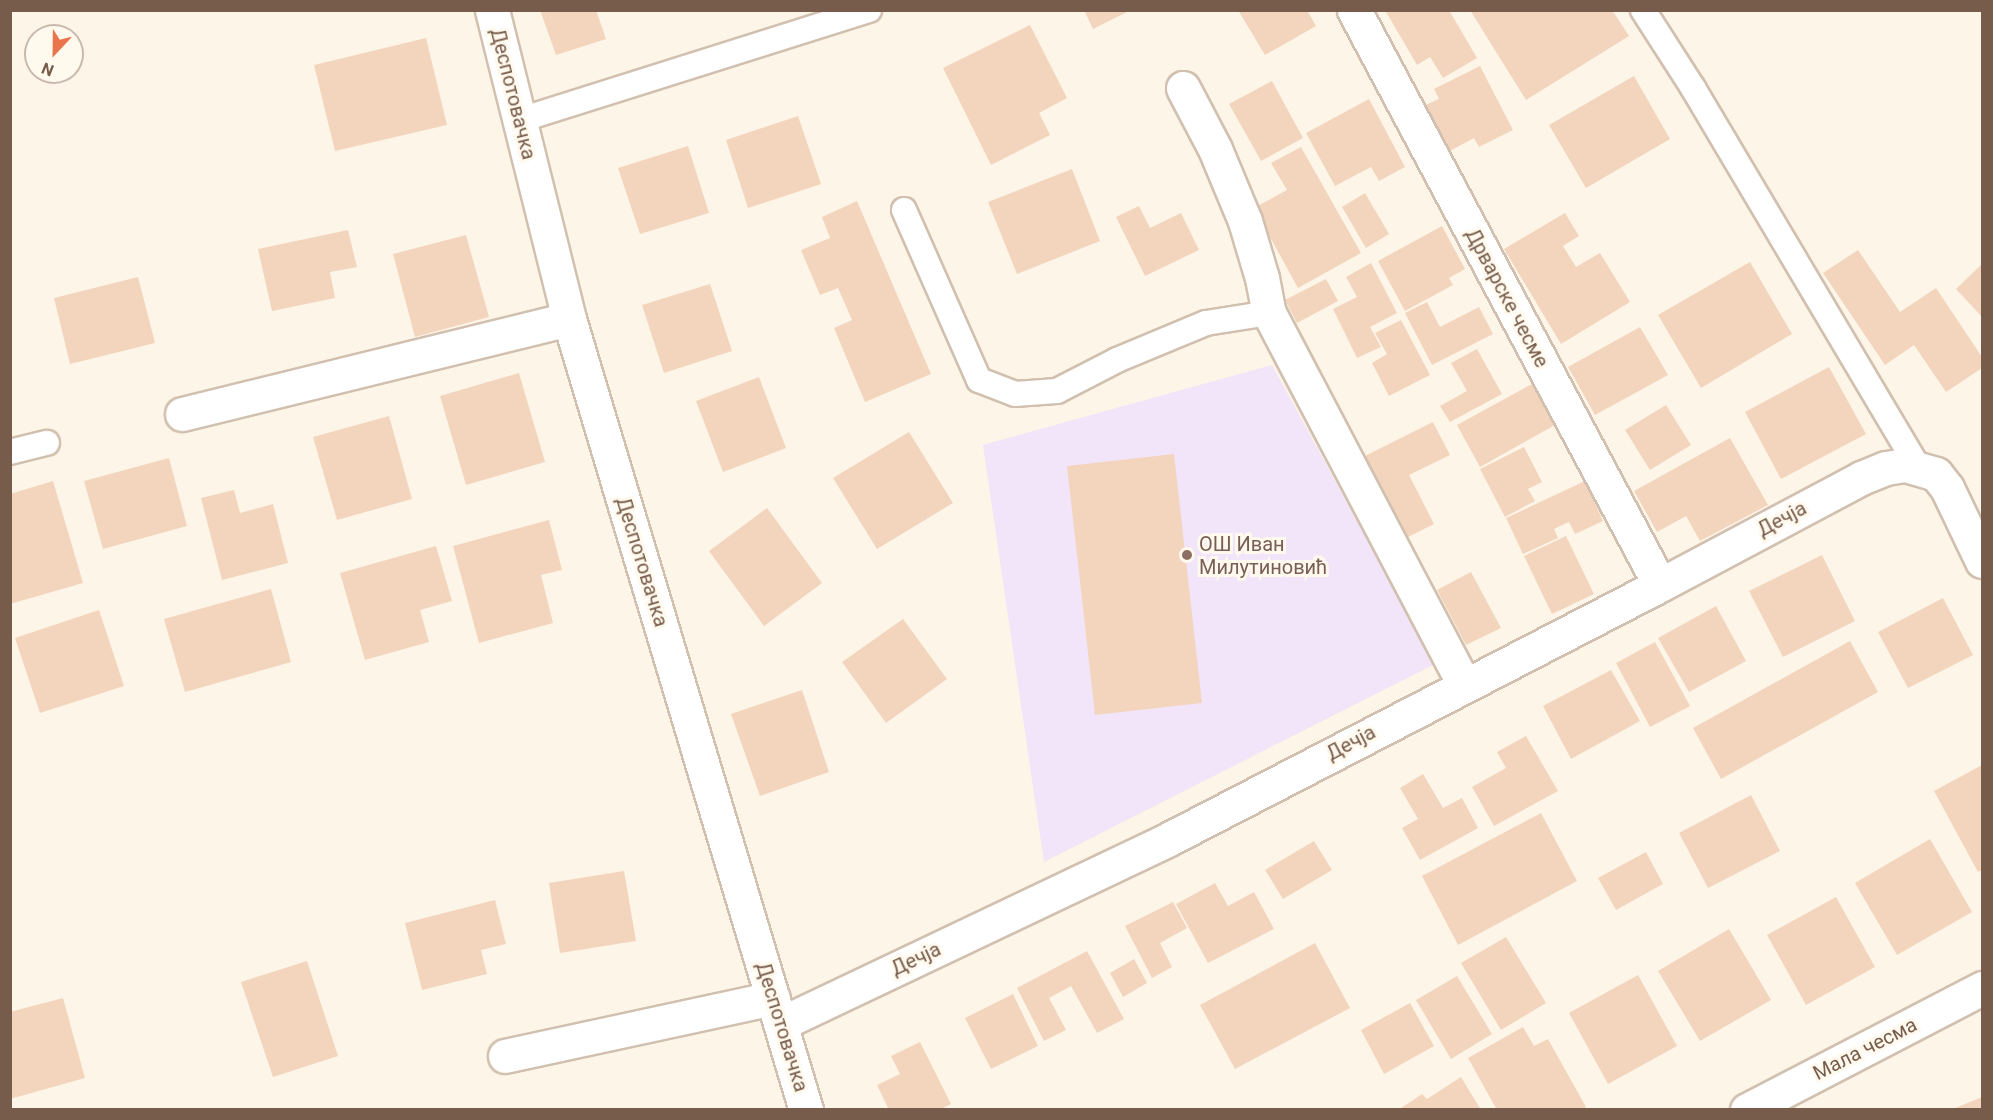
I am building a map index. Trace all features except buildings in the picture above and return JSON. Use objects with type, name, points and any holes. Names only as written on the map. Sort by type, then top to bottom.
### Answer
[{"type":"street","name":"Деспотовачка","points":[[492,10],[569,319],[778,1010],[806,1110]]},
{"type":"street","name":"Дрварске чесме","points":[[1354,10],[1660,585]]},
{"type":"street","points":[[1183,88],[1215,149],[1245,221],[1262,278],[1269,313],[1464,684]]},
{"type":"street","points":[[182,414],[569,319]]},
{"type":"street","name":"Дечја","points":[[505,1056],[778,1010],[1167,840],[1464,684],[1660,585],[1861,478],[1896,465],[1918,467]]},
{"type":"street","points":[[1918,467],[1936,474],[1947,488],[1983,561]]},
{"type":"street","name":"Мала чесма","points":[[1747,1110],[1983,988]]},
{"type":"lane","points":[[520,120],[869,10]]},
{"type":"lane","points":[[1643,10],[1693,88],[1918,467]]},
{"type":"lane","points":[[904,210],[979,380],[1016,394],[1056,391],[1117,360],[1206,323],[1269,313]]},
{"type":"lane","points":[[10,452],[47,442]]},
{"type":"shaded area","name":"ОШ Иван Милутиновић","points":[[1272,365],[1435,664],[1044,862],[983,445]]},
{"type":"place","name":"ОШ Иван Милутиновић","points":[[1187,555]]}]
